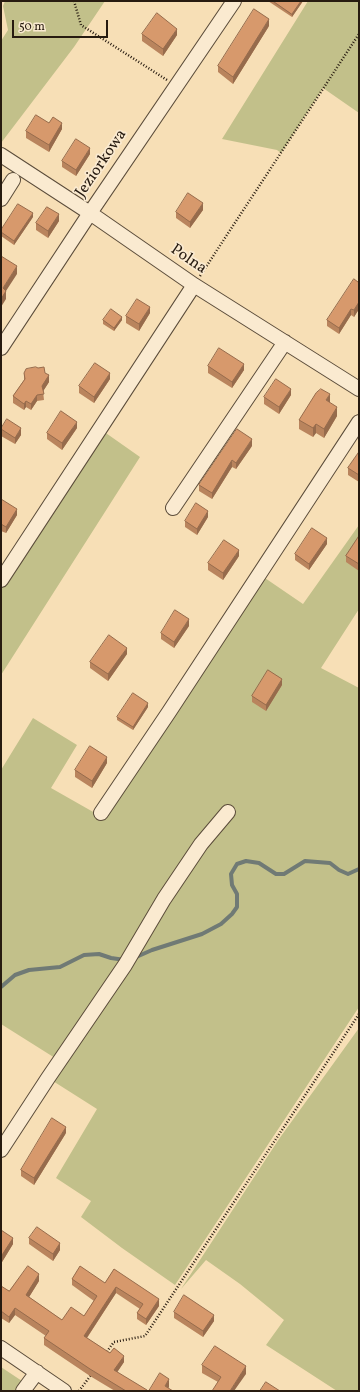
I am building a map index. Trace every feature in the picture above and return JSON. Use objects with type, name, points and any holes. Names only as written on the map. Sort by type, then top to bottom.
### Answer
[{"type":"street","name":"Jeziorkowa","points":[[1,348],[175,86],[234,1]]},
{"type":"street","name":"Polna","points":[[1,155],[90,213],[194,285],[359,389]]},
{"type":"street","points":[[1,199],[13,180]]},
{"type":"street","points":[[1,580],[194,285]]},
{"type":"street","points":[[173,508],[285,342]]},
{"type":"street","points":[[101,813],[170,712],[359,422]]},
{"type":"street","points":[[1,1150],[125,965],[164,899],[201,844],[228,812]]},
{"type":"street","points":[[1,1348],[64,1391]]},
{"type":"street","points":[[23,1391],[37,1372]]},
{"type":"path","points":[[74,1],[81,25],[175,86]]},
{"type":"path","points":[[194,285],[359,34]]},
{"type":"path","points":[[101,1360],[114,1342],[145,1336],[359,1014]]},
{"type":"path","points":[[79,1391],[92,1372]]},
{"type":"shaded area","points":[[5,1],[105,1],[74,47],[1,143],[1,41],[8,30],[3,6]]},
{"type":"shaded area","points":[[308,1],[359,1],[359,113],[323,88],[281,153],[277,150],[222,139]]},
{"type":"shaded area","points":[[103,431],[140,457],[1,675],[1,589]]},
{"type":"shaded area","points":[[359,525],[359,609],[321,668],[359,688],[359,1007],[175,1285],[81,1217],[91,1201],[56,1178],[97,1109],[45,1076],[55,1058],[1,1024],[1,770],[33,718],[77,745],[51,788],[95,813],[262,576],[303,604]]},
{"type":"shaded area","points":[[359,1028],[359,1391],[337,1391],[266,1345],[284,1320],[240,1284],[206,1260],[181,1289],[279,1139]]},
{"type":"shaded area","points":[[1,1367],[22,1381],[15,1391],[1,1391]]},
{"type":"building","points":[[273,1],[301,1],[292,14]]},
{"type":"building","points":[[254,9],[269,19],[233,77],[218,66]]},
{"type":"building","points":[[157,13],[177,29],[163,49],[142,34]]},
{"type":"building","points":[[36,115],[49,123],[53,117],[62,123],[49,145],[26,131]]},
{"type":"building","points":[[76,139],[90,148],[76,170],[62,161]]},
{"type":"building","points":[[188,193],[203,203],[190,222],[176,212]]},
{"type":"building","points":[[18,204],[33,213],[14,241],[1,232],[1,230]]},
{"type":"building","points":[[47,207],[59,214],[48,231],[36,223]]},
{"type":"building","points":[[1,256],[17,266],[3,288],[6,291],[1,299]]},
{"type":"building","points":[[354,279],[358,282],[359,281],[359,302],[354,310],[351,309],[339,328],[327,320]]},
{"type":"building","points":[[137,299],[150,307],[139,324],[126,316]]},
{"type":"building","points":[[111,309],[122,317],[114,328],[103,320]]},
{"type":"building","points":[[219,348],[244,364],[232,382],[208,366]]},
{"type":"building","points":[[95,363],[110,373],[94,397],[79,386]]},
{"type":"building","points":[[44,367],[45,373],[49,375],[42,386],[44,394],[37,395],[31,404],[26,401],[24,404],[13,396],[25,379],[24,373],[26,369]]},
{"type":"building","points":[[276,379],[291,389],[279,407],[264,397]]},
{"type":"building","points":[[321,389],[330,394],[326,400],[337,407],[324,429],[316,424],[313,428],[299,420],[316,393]]},
{"type":"building","points":[[61,411],[77,422],[62,443],[47,433]]},
{"type":"building","points":[[7,419],[21,428],[15,438],[1,429]]},
{"type":"building","points":[[237,429],[252,439],[236,463],[232,460],[212,493],[199,485]]},
{"type":"building","points":[[359,452],[359,475],[348,468]]},
{"type":"building","points":[[1,499],[17,509],[6,527],[1,524]]},
{"type":"building","points":[[196,503],[208,511],[197,529],[185,521]]},
{"type":"building","points":[[312,528],[327,538],[309,564],[295,554]]},
{"type":"building","points":[[359,536],[359,564],[346,556]]},
{"type":"building","points":[[224,540],[239,550],[223,573],[208,563]]},
{"type":"building","points":[[175,610],[189,619],[174,642],[161,633]]},
{"type":"building","points":[[109,635],[127,648],[108,674],[90,662]]},
{"type":"building","points":[[268,670],[282,679],[266,705],[252,696]]},
{"type":"building","points":[[133,693],[148,703],[133,727],[117,717]]},
{"type":"building","points":[[90,746],[107,757],[92,781],[75,770]]},
{"type":"building","points":[[52,1118],[66,1127],[34,1178],[21,1170]]},
{"type":"building","points":[[37,1227],[60,1243],[53,1254],[29,1238]]},
{"type":"building","points":[[1,1230],[13,1238],[2,1255],[1,1254]]},
{"type":"building","points":[[28,1266],[39,1274],[26,1295],[62,1320],[71,1307],[84,1316],[97,1296],[72,1279],[80,1266],[105,1283],[114,1269],[159,1299],[146,1319],[137,1313],[143,1304],[116,1287],[84,1336],[110,1353],[114,1348],[124,1356],[114,1370],[147,1391],[126,1391],[44,1338],[49,1331],[15,1308],[9,1317],[1,1311],[1,1286],[9,1291]]},
{"type":"building","points":[[184,1295],[214,1315],[203,1331],[174,1312]]},
{"type":"building","points":[[215,1346],[246,1366],[230,1391],[212,1391],[221,1377],[202,1365]]},
{"type":"building","points":[[160,1373],[169,1379],[165,1386],[173,1391],[149,1391]]},
{"type":"building","points":[[266,1382],[280,1391],[260,1391]]},
{"type":"waterway","points":[[134,958],[152,950],[202,934],[221,924],[232,914],[237,907],[237,894],[232,885],[231,874],[237,864],[246,861],[259,863],[276,874],[284,874],[305,861],[330,863],[339,870],[348,874],[359,869]]},
{"type":"waterway","points":[[1,987],[15,975],[29,970],[60,967],[84,955],[99,954],[125,960]]}]
